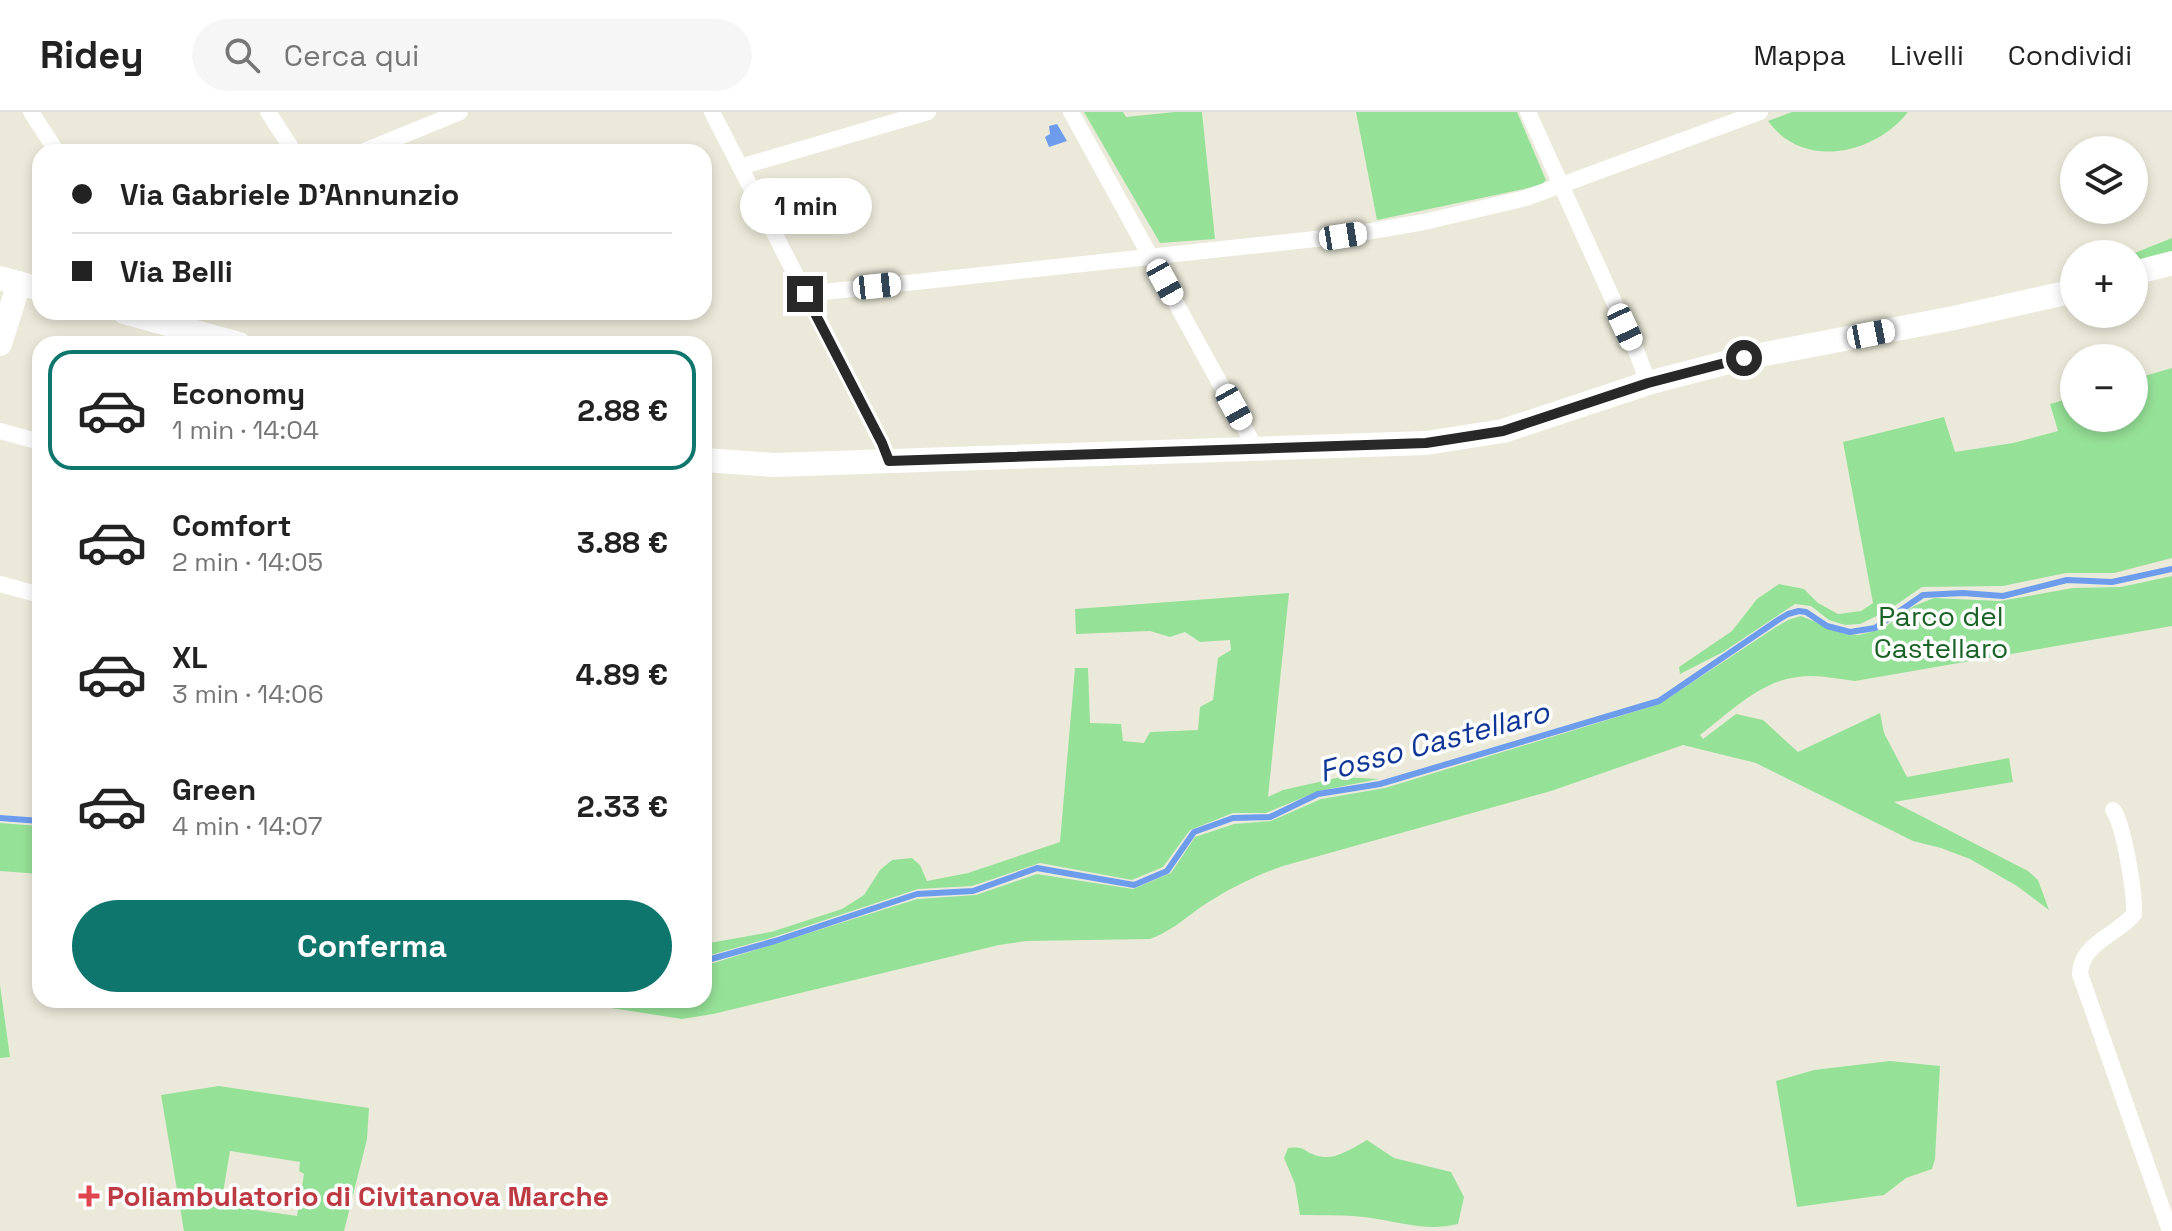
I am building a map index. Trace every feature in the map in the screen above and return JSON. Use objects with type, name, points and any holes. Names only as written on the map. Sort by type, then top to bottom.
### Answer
[{"type":"main road","points":[[2148,269],[2172,263]]},
{"type":"main road","points":[[0,344],[20,284]]},
{"type":"main road","points":[[712,461],[774,465],[1426,443],[1503,431],[1648,383],[1744,358],[2060,294]]},
{"type":"main road","points":[[153,320],[210,336]]},
{"type":"street","points":[[31,112],[52,144]]},
{"type":"street","points":[[268,112],[289,144]]},
{"type":"street","points":[[382,144],[460,112]]},
{"type":"street","points":[[712,112],[889,461]]},
{"type":"street","points":[[740,167],[928,112]]},
{"type":"street","points":[[1071,112],[1256,449]]},
{"type":"street","points":[[1528,112],[1648,383]]},
{"type":"street","points":[[805,294],[1387,229],[1526,198],[1760,112]]},
{"type":"street","points":[[0,431],[32,440]]},
{"type":"street","points":[[0,584],[32,593]]},
{"type":"street","points":[[2113,810],[2118,817],[2126,855],[2135,903],[2134,914],[2088,950],[2080,965],[2080,974],[2170,1231]]},
{"type":"green space","points":[[1084,112],[1123,112],[1126,117],[1202,112],[1215,239],[1160,243]]},
{"type":"green space","points":[[1356,112],[1517,112],[1546,180],[1524,189],[1377,220]]},
{"type":"green space","points":[[1792,112],[1908,112],[1894,127],[1858,147],[1819,151],[1800,146],[1783,136],[1768,121]]},
{"type":"green space","points":[[2172,238],[2172,252],[2148,259],[2148,248]]},
{"type":"green space","points":[[2172,368],[2172,558],[2114,573],[2066,573],[2003,586],[1922,587],[1887,611],[1860,624],[1845,625],[1829,620],[1811,606],[1795,604],[1723,652],[1680,674],[1679,667],[1732,631],[1757,599],[1779,584],[1804,589],[1818,603],[1838,614],[1861,611],[1873,603],[1843,442],[1944,417],[1955,452],[2013,443],[2058,431],[2050,404],[2060,401],[2060,432],[2148,432],[2148,375]]},
{"type":"green space","name":"Parco del Castellaro","points":[[2172,576],[2172,626],[1855,681],[1812,676],[1784,680],[1758,691],[1700,735],[1703,739],[1736,714],[1763,720],[1798,752],[1880,713],[1884,733],[1907,777],[2009,758],[2013,782],[1894,802],[2028,871],[2038,880],[2049,910],[2017,886],[1970,859],[1913,841],[1756,763],[1683,745],[1551,791],[1283,866],[1229,890],[1150,939],[1026,941],[999,945],[682,1019],[611,1008],[712,1008],[712,963],[917,899],[976,895],[1037,874],[1133,889],[1171,873],[1195,837],[1234,824],[1271,821],[1321,799],[1385,788],[1653,706],[1776,627],[1801,616],[1845,634],[1859,635],[1882,629],[1914,606],[1934,598],[2000,601],[2073,588],[2121,587]]},
{"type":"green space","points":[[1289,593],[1268,797],[1283,790],[1341,777],[1379,779],[1319,791],[1266,813],[1233,813],[1190,830],[1163,867],[1132,880],[1040,863],[972,886],[918,889],[712,955],[712,943],[771,932],[842,909],[864,895],[880,870],[892,860],[912,858],[920,865],[927,881],[968,873],[1060,842],[1075,668],[1088,668],[1090,723],[1121,724],[1123,741],[1144,743],[1150,732],[1198,730],[1200,707],[1213,700],[1218,658],[1231,650],[1230,640],[1200,642],[1185,632],[1170,637],[1150,631],[1076,634],[1075,609]]},
{"type":"green space","points":[[0,823],[32,825],[32,873],[0,871]]},
{"type":"green space","points":[[0,985],[10,1057],[0,1058]]},
{"type":"green space","points":[[1890,1061],[1940,1066],[1932,1169],[1906,1178],[1884,1195],[1797,1207],[1776,1081],[1814,1070]]},
{"type":"green space","points":[[219,1086],[369,1108],[367,1139],[344,1231],[184,1231],[161,1095]],"holes":[[[230,1151],[300,1162],[299,1171],[304,1174],[297,1216],[221,1205]]]},
{"type":"green space","points":[[1367,1140],[1394,1158],[1451,1172],[1464,1197],[1458,1224],[1428,1227],[1358,1216],[1300,1215],[1295,1184],[1284,1158],[1288,1148],[1330,1157]]},
{"type":"water","points":[[1057,124],[1067,141],[1049,147],[1045,137],[1050,134],[1049,126]]},
{"type":"waterway","name":"Fosso Castellaro","points":[[712,959],[917,894],[973,891],[1037,868],[1134,885],[1167,871],[1194,832],[1233,818],[1270,817],[1318,794],[1380,784],[1659,701],[1778,620],[1799,611],[1806,612],[1827,626],[1850,632],[1875,628],[1923,595],[1963,593],[2003,596],[2067,580],[2112,582],[2172,569]]},
{"type":"waterway","name":"Fosso Castellaro","points":[[0,818],[32,820]]},
{"type":"place","name":"Poliambulatorio di Civitanova Marche","points":[[89,1196]]},
{"type":"route","points":[[805,294],[889,461],[1453,440],[1503,431],[1648,383],[1744,358]]}]
